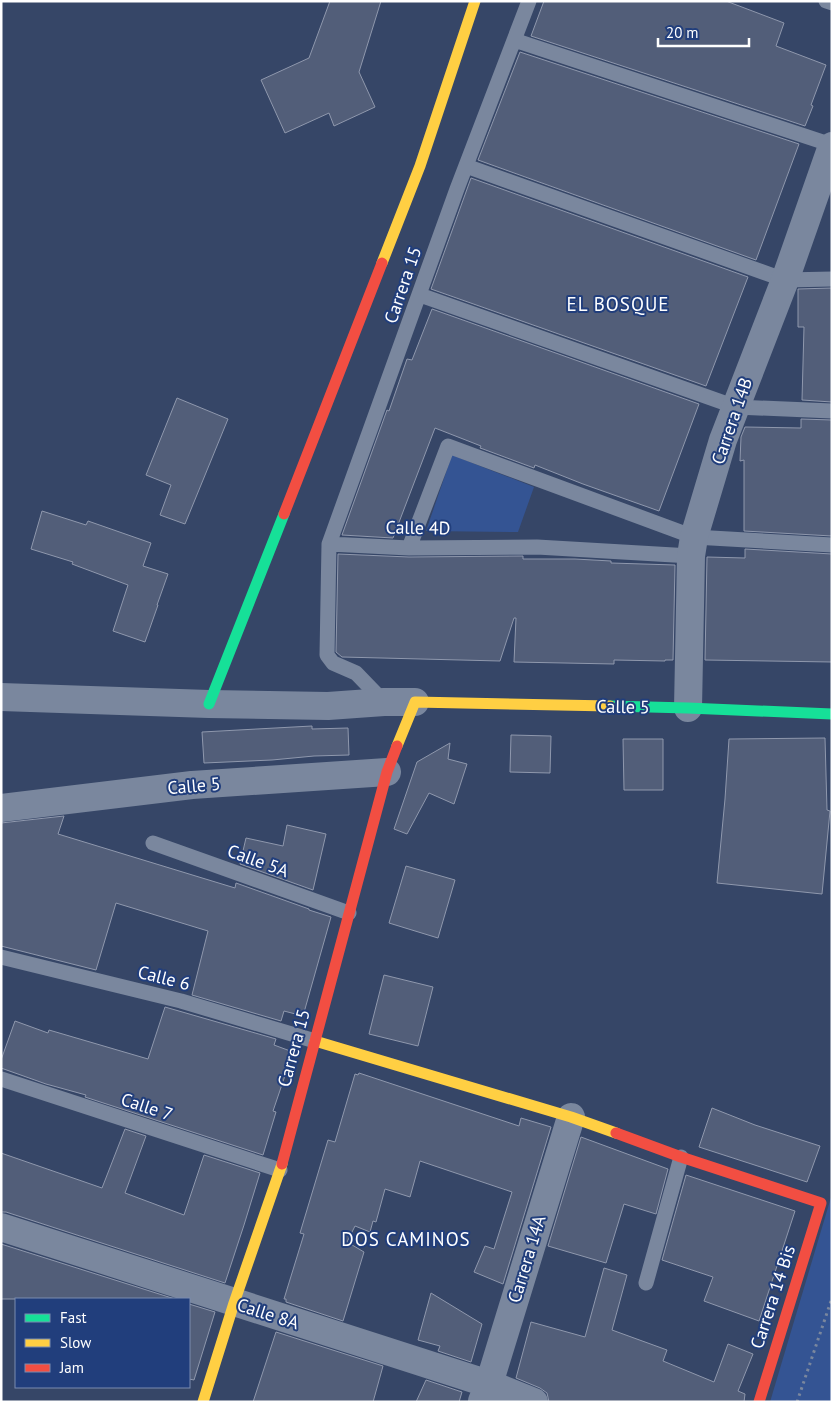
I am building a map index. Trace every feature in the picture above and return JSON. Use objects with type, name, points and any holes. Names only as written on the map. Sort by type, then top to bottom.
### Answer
[{"type":"street","points":[[209,704],[420,166],[475,1]]},
{"type":"street","name":"Carrera 14B","points":[[688,708],[693,547],[724,440],[785,280],[832,146]]},
{"type":"street","points":[[1,697],[328,706],[414,702]]},
{"type":"street","name":"Calle 5","points":[[414,702],[688,708],[832,714]]},
{"type":"street","name":"Carrera 15","points":[[203,1402],[234,1303],[280,1170],[387,772],[414,702]]},
{"type":"street","name":"Calle 5","points":[[1,808],[192,785],[387,772]]},
{"type":"street","points":[[315,1041],[572,1117],[681,1157]]},
{"type":"street","name":"Carrera 14A","points":[[485,1393],[572,1117]]},
{"type":"street","name":"Carrera 14 Bis","points":[[681,1157],[821,1202],[758,1402]]},
{"type":"street","name":"Calle 8A","points":[[1,1227],[234,1303],[485,1393],[534,1402]]},
{"type":"lane","name":"Carrera 15","points":[[330,544],[466,166],[529,1]]},
{"type":"lane","points":[[826,1],[832,3]]},
{"type":"lane","points":[[514,40],[832,146]]},
{"type":"lane","points":[[466,166],[785,280],[832,280]]},
{"type":"lane","points":[[420,295],[736,407],[832,411]]},
{"type":"lane","name":"Calle 4D","points":[[409,548],[448,446],[693,547]]},
{"type":"lane","points":[[330,544],[327,655],[333,662],[356,673],[384,702]]},
{"type":"lane","name":"Calle 4D","points":[[330,544],[409,548],[832,545]]},
{"type":"lane","name":"Calle 5A","points":[[154,843],[349,913]]},
{"type":"lane","name":"Calle 6","points":[[1,957],[181,1001],[315,1041]]},
{"type":"lane","name":"Calle 7","points":[[1,1079],[280,1170]]},
{"type":"lane","points":[[646,1283],[681,1157]]},
{"type":"path","points":[[797,1402],[832,1298]]},
{"type":"shaded area","points":[[452,455],[534,487],[518,532],[426,531]]},
{"type":"shaded area","points":[[832,1194],[832,1402],[770,1402]]},
{"type":"building","points":[[330,1],[381,1],[359,72],[375,107],[334,126],[329,113],[285,133],[261,80],[309,58]]},
{"type":"building","points":[[544,1],[726,1],[784,23],[776,46],[826,65],[805,126],[531,36]]},
{"type":"building","points":[[520,52],[799,144],[756,260],[478,160]]},
{"type":"building","points":[[471,178],[748,277],[706,386],[431,289]]},
{"type":"building","points":[[832,288],[832,402],[802,400],[804,327],[798,327],[798,289]]},
{"type":"building","points":[[432,309],[699,404],[659,511],[535,465],[534,468],[480,448],[481,446],[435,428],[393,538],[342,535],[407,359],[412,360]]},
{"type":"building","points":[[177,398],[228,419],[185,524],[160,515],[171,485],[146,475]]},
{"type":"building","points":[[801,419],[832,420],[832,536],[744,531],[744,460],[740,461],[741,437],[745,427],[801,428]]},
{"type":"building","points":[[42,511],[86,525],[88,521],[151,543],[143,566],[168,574],[145,642],[113,631],[128,585],[72,564],[73,562],[31,549]]},
{"type":"building","points":[[745,549],[832,554],[832,662],[705,660],[707,557],[745,558]]},
{"type":"building","points":[[338,554],[409,557],[523,556],[523,559],[575,559],[611,561],[611,563],[675,565],[673,660],[614,660],[614,664],[514,662],[516,618],[514,618],[500,661],[342,657],[336,652]]},
{"type":"building","points":[[312,726],[312,729],[348,728],[349,755],[204,763],[202,732]]},
{"type":"building","points":[[511,735],[551,736],[550,773],[510,772]]},
{"type":"building","points":[[825,738],[827,810],[830,811],[822,894],[717,883],[729,739]]},
{"type":"building","points":[[623,739],[663,739],[663,790],[624,790]]},
{"type":"building","points":[[450,743],[448,759],[467,764],[454,804],[429,793],[407,834],[394,829],[417,762]]},
{"type":"building","points":[[64,816],[58,834],[235,888],[236,883],[331,917],[303,1016],[284,1011],[281,1021],[192,995],[208,931],[116,903],[96,970],[1,946],[1,823]]},
{"type":"building","points":[[287,825],[326,834],[313,890],[240,864],[246,838],[283,846]]},
{"type":"building","points":[[406,866],[455,880],[438,938],[389,923]]},
{"type":"building","points":[[384,975],[433,987],[418,1046],[369,1034]]},
{"type":"building","points":[[165,1007],[276,1039],[274,1045],[293,1052],[273,1111],[276,1112],[263,1155],[1,1068],[1,1060],[15,1021],[48,1033],[49,1030],[148,1059]]},
{"type":"building","points":[[359,1073],[519,1126],[521,1118],[551,1127],[503,1284],[474,1272],[485,1246],[494,1249],[512,1192],[420,1161],[410,1197],[385,1189],[376,1222],[373,1221],[370,1232],[355,1226],[347,1242],[364,1252],[343,1321],[286,1302],[286,1299],[284,1299],[304,1234],[300,1233],[328,1140],[335,1142],[355,1074],[358,1075]]},
{"type":"building","points":[[712,1108],[755,1125],[820,1146],[807,1182],[699,1147]]},
{"type":"building","points":[[125,1129],[146,1136],[125,1193],[184,1215],[204,1155],[260,1173],[225,1283],[6,1212],[1,1212],[1,1153],[102,1188]]},
{"type":"building","points":[[581,1137],[668,1169],[656,1214],[624,1204],[606,1263],[548,1246]]},
{"type":"building","points":[[686,1175],[795,1211],[759,1321],[704,1301],[713,1277],[662,1260]]},
{"type":"building","points":[[1,1244],[172,1298],[15,1298],[1,1299]]},
{"type":"building","points":[[604,1268],[627,1275],[612,1330],[667,1350],[663,1361],[714,1382],[728,1344],[753,1354],[738,1391],[745,1394],[744,1402],[549,1402],[547,1393],[516,1378],[531,1322],[585,1337]]},
{"type":"building","points":[[431,1293],[482,1324],[471,1362],[438,1351],[440,1346],[418,1340]]},
{"type":"building","points":[[190,1304],[215,1312],[194,1380],[190,1379]]},
{"type":"building","points":[[276,1332],[383,1366],[373,1402],[253,1402]]},
{"type":"building","points":[[426,1380],[462,1392],[459,1402],[416,1402]]},
{"type":"traffic: fast","points":[[209,704],[284,514]]},
{"type":"traffic: fast","points":[[610,706],[832,714]]},
{"type":"traffic: slow","points":[[382,263],[420,166],[475,1]]},
{"type":"traffic: slow","points":[[397,746],[415,702],[610,706]]},
{"type":"traffic: slow","points":[[315,1041],[571,1117],[616,1133]]},
{"type":"traffic: slow","points":[[203,1402],[234,1303],[282,1164]]},
{"type":"traffic: jam","points":[[284,514],[382,263]]},
{"type":"traffic: jam","points":[[282,1164],[387,772],[397,746]]},
{"type":"traffic: jam","points":[[616,1133],[681,1157],[821,1203],[759,1402]]},
{"type":"district","name":"EL BOSQUE","points":[[618,304]]},
{"type":"district","name":"DOS CAMINOS","points":[[406,1239]]}]
